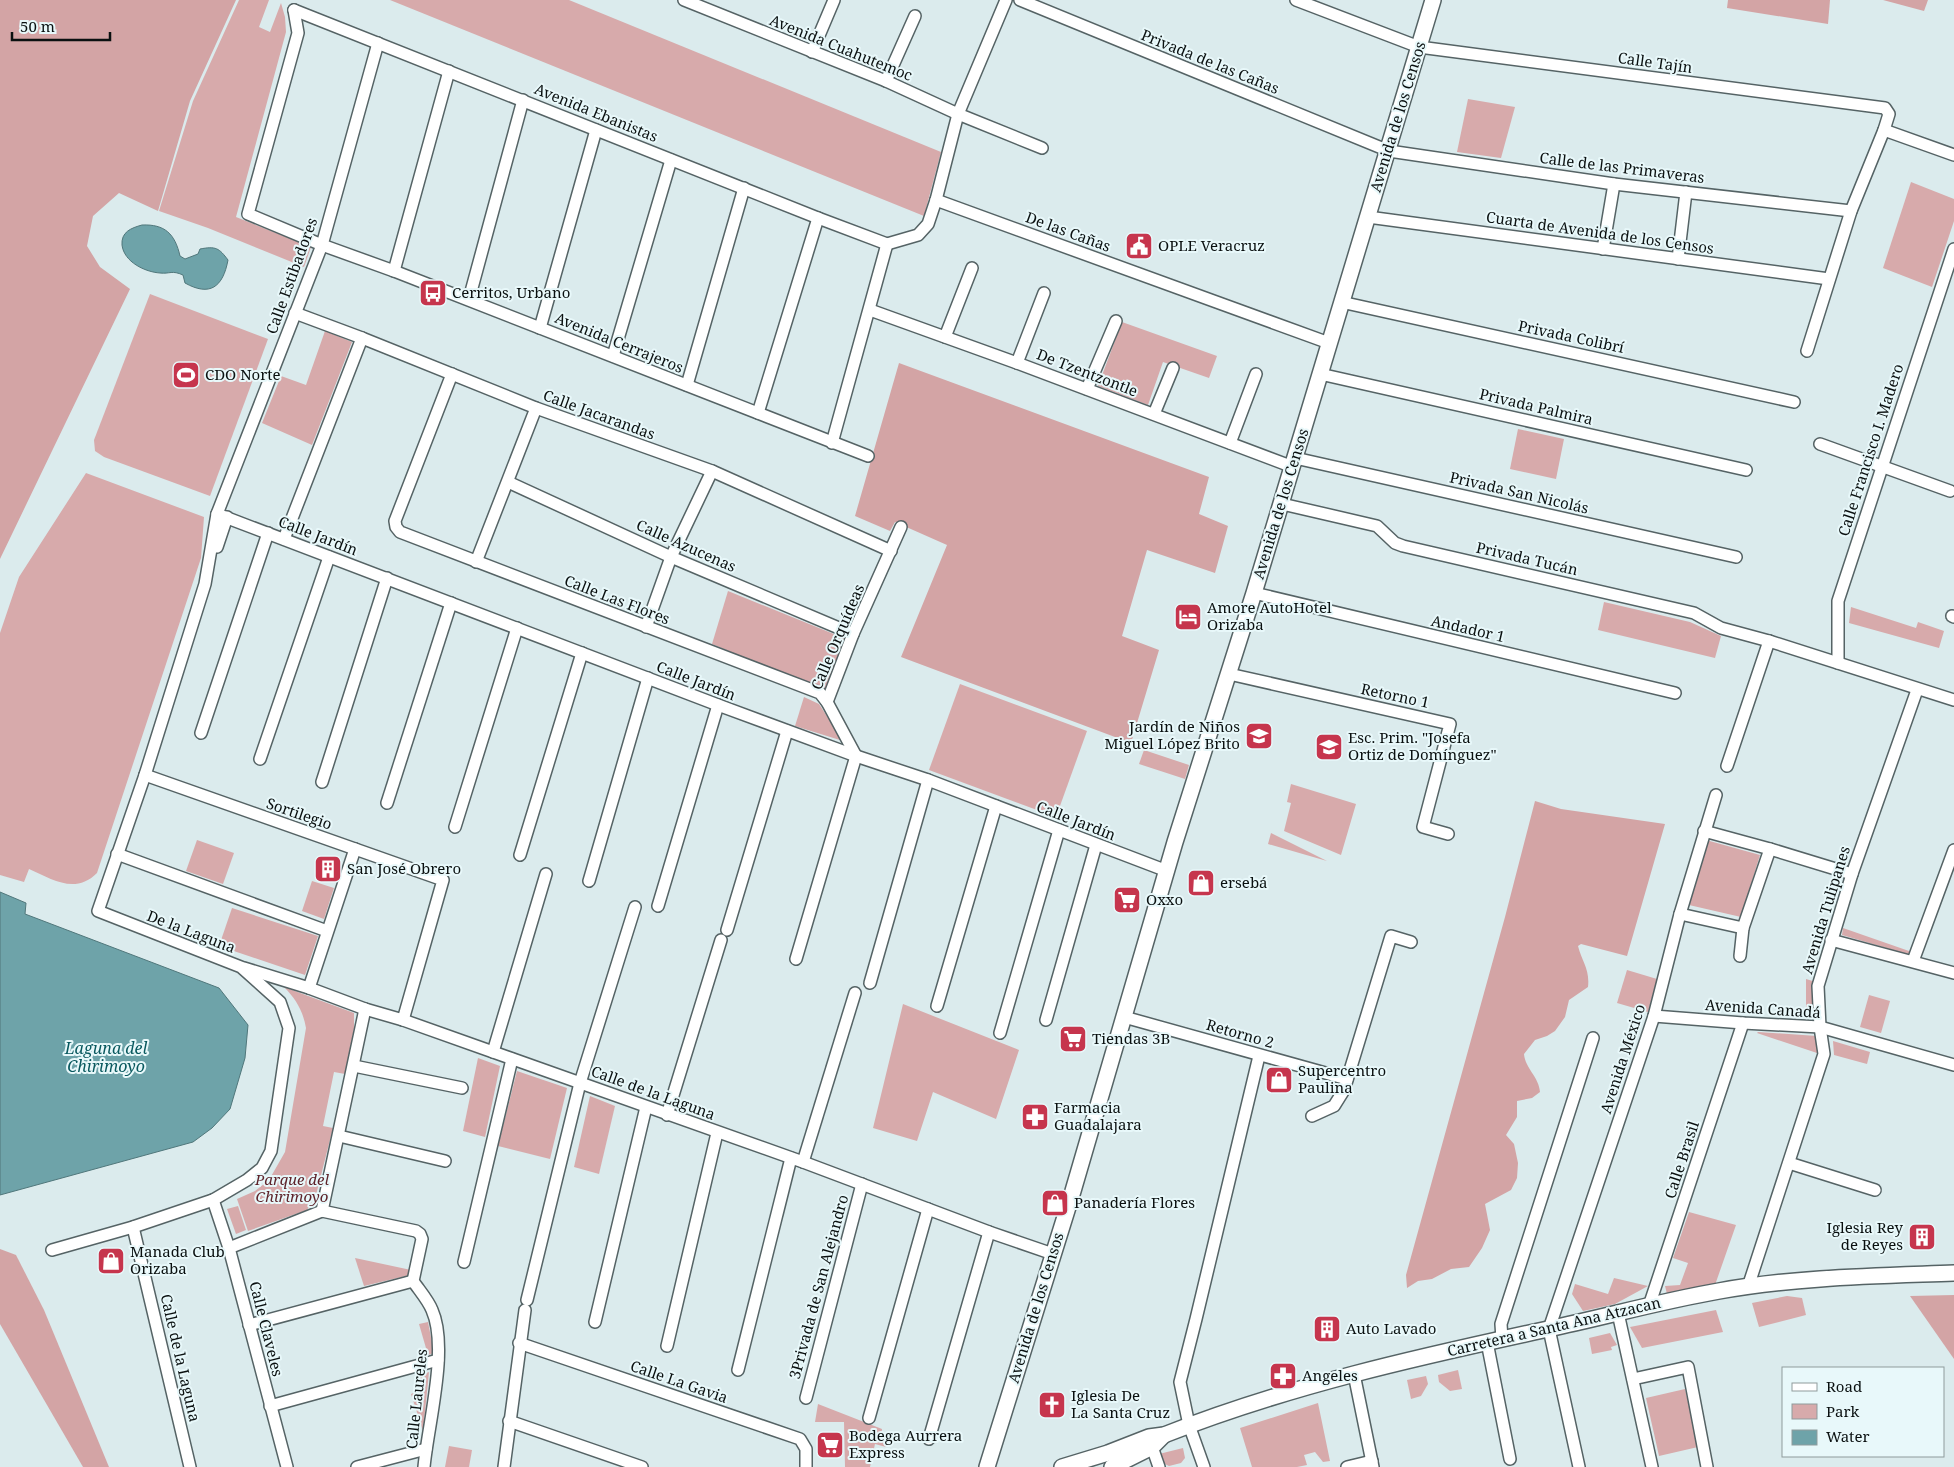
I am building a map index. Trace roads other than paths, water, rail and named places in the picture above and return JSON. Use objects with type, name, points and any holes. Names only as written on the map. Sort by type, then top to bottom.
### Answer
[{"type":"street","name":"Avenida Cuahutemoc","points":[[684,0],[886,81],[958,114],[1042,148]]},
{"type":"street","points":[[812,52],[834,0]]},
{"type":"street","points":[[832,443],[888,244],[918,235],[928,224],[958,114],[1006,0]]},
{"type":"street","name":"Privada de las Cañas","points":[[1020,0],[1389,151]]},
{"type":"street","name":"Calle Tajín","points":[[1296,0],[1419,47],[1885,108],[1889,114],[1884,130]]},
{"type":"street","name":"Avenida de los Censos","points":[[990,1463],[1167,870],[1282,504],[1433,0]]},
{"type":"street","name":"Avenida Ebanistas","points":[[297,5],[378,43],[888,244]]},
{"type":"street","name":"Avenida Cerrajeros","points":[[297,5],[298,33],[248,214],[322,245],[394,270],[868,456]]},
{"type":"street","points":[[886,81],[915,16]]},
{"type":"street","name":"Calle Estibadores","points":[[205,584],[222,516],[295,313],[322,245],[378,43]]},
{"type":"street","points":[[394,270],[449,71]]},
{"type":"street","points":[[469,299],[524,100]]},
{"type":"street","points":[[540,328],[596,130]]},
{"type":"street","points":[[1808,351],[1851,211],[1884,130],[1954,155]]},
{"type":"street","name":"Calle de las Primaveras","points":[[1389,151],[1614,184],[1851,211]]},
{"type":"street","points":[[613,356],[671,160]]},
{"type":"street","points":[[1603,249],[1614,184]]},
{"type":"street","points":[[687,386],[744,188]]},
{"type":"street","points":[[1678,259],[1686,192]]},
{"type":"street","name":"De las Cañas","points":[[936,200],[1329,343]]},
{"type":"street","name":"Cuarta de Avenida de los Censos","points":[[1368,217],[1829,279]]},
{"type":"street","points":[[758,413],[818,218]]},
{"type":"street","name":"Calle Francisco I. Madero","points":[[1838,664],[1838,601],[1954,249]]},
{"type":"street","points":[[945,337],[972,268]]},
{"type":"street","points":[[1018,363],[1044,293]]},
{"type":"street","name":"Privada Colibrí","points":[[1341,302],[1794,402]]},
{"type":"street","name":"De Tzentzontle","points":[[870,310],[1018,363],[1230,443],[1294,462]]},
{"type":"street","name":"Calle Jacarandas","points":[[295,313],[536,408],[712,471],[891,551]]},
{"type":"street","points":[[1087,389],[1116,320]]},
{"type":"street","points":[[284,540],[362,338]]},
{"type":"street","points":[[1154,414],[1173,368]]},
{"type":"street","name":"Calle Las Flores","points":[[452,374],[395,521],[396,527],[400,532],[820,693],[827,702]]},
{"type":"street","points":[[1230,443],[1256,374]]},
{"type":"street","name":"Privada Palmira","points":[[1320,374],[1746,470]]},
{"type":"street","points":[[476,562],[536,408]]},
{"type":"street","points":[[1820,444],[1950,491]]},
{"type":"street","name":"Privada San Nicolás","points":[[1294,462],[1736,557]]},
{"type":"street","points":[[646,627],[671,557],[712,471]]},
{"type":"street","name":"Calle Azucenas","points":[[508,482],[671,557],[853,634]]},
{"type":"street","name":"Privada Tucán","points":[[1282,504],[1377,526],[1395,544],[1694,613],[1721,628],[1769,641],[1954,700]]},
{"type":"street","name":"Calle Jardín","points":[[222,516],[787,731],[928,780],[1096,845],[1167,870]]},
{"type":"street","name":"Calle Orquídeas","points":[[856,756],[827,702],[853,634],[901,527]]},
{"type":"street","points":[[201,733],[268,533]]},
{"type":"street","points":[[260,759],[329,557]]},
{"type":"street","points":[[322,782],[387,578]]},
{"type":"street","name":"De la Laguna","points":[[52,1250],[133,1227],[213,1200],[247,1180],[262,1168],[271,1151],[289,1028],[280,1002],[240,967],[98,911],[145,775],[205,584]]},
{"type":"street","name":"Andador 1","points":[[1254,593],[1675,693]]},
{"type":"street","points":[[387,803],[451,603]]},
{"type":"street","points":[[455,827],[517,628]]},
{"type":"street","points":[[1727,766],[1769,641]]},
{"type":"street","points":[[520,855],[582,653]]},
{"type":"street","name":"Retorno 1","points":[[1229,674],[1450,724],[1423,827],[1448,834]]},
{"type":"street","points":[[589,881],[648,678]]},
{"type":"street","name":"Avenida Tulipanes","points":[[1748,1287],[1824,1054],[1820,1026],[1818,986],[1831,940],[1852,874],[1918,690]]},
{"type":"street","points":[[658,906],[718,705]]},
{"type":"street","points":[[727,930],[787,731]]},
{"type":"street","points":[[796,959],[856,756]]},
{"type":"street","name":"Sortilegio","points":[[145,775],[443,880],[403,1020]]},
{"type":"street","points":[[870,983],[928,780]]},
{"type":"street","name":"Avenida México","points":[[1549,1329],[1654,1016],[1680,914],[1716,794]]},
{"type":"street","points":[[938,1006],[996,806]]},
{"type":"street","points":[[1000,1033],[1059,830]]},
{"type":"street","points":[[1704,831],[1852,874]]},
{"type":"street","points":[[1046,1020],[1096,845]]},
{"type":"street","points":[[309,988],[355,849]]},
{"type":"street","points":[[1740,956],[1743,928],[1770,849]]},
{"type":"street","points":[[1913,961],[1954,850]]},
{"type":"street","points":[[117,854],[327,931]]},
{"type":"street","points":[[493,1052],[546,874]]},
{"type":"street","points":[[1942,881],[1954,884]]},
{"type":"street","points":[[504,1467],[519,1343],[526,1305],[580,1083],[635,907]]},
{"type":"street","points":[[1680,914],[1743,928]]},
{"type":"street","points":[[1312,1116],[1334,1106],[1344,1090],[1391,936],[1410,942]]},
{"type":"street","points":[[667,1115],[721,940]]},
{"type":"street","points":[[1831,940],[1954,973]]},
{"type":"street","name":"Calle de la Laguna","points":[[240,967],[403,1020],[803,1162],[1053,1254]]},
{"type":"street","points":[[803,1162],[855,993]]},
{"type":"street","points":[[322,1211],[365,1009]]},
{"type":"street","name":"Avenida Canadá","points":[[1654,1016],[1743,1024],[1820,1026],[1954,1064]]},
{"type":"street","name":"Retorno 2","points":[[1124,1017],[1347,1079]]},
{"type":"street","name":"Calle Brasil","points":[[1649,1306],[1743,1024]]},
{"type":"street","points":[[1510,1459],[1494,1340],[1501,1324],[1593,1038]]},
{"type":"street","points":[[1204,1467],[1189,1425],[1180,1382],[1259,1056]]},
{"type":"street","points":[[464,1262],[512,1059]]},
{"type":"street","points":[[354,1066],[462,1088]]},
{"type":"street","points":[[595,1322],[646,1107]]},
{"type":"street","points":[[667,1346],[717,1133]]},
{"type":"street","points":[[339,1136],[445,1161]]},
{"type":"street","points":[[738,1370],[791,1158]]},
{"type":"street","points":[[1789,1163],[1875,1190]]},
{"type":"street","name":"3Privada de San Alejandro","points":[[806,1398],[862,1184]]},
{"type":"street","name":"Calle Claveles","points":[[213,1200],[229,1248],[287,1467]]},
{"type":"street","points":[[869,1418],[928,1209]]},
{"type":"street","points":[[229,1248],[322,1211],[416,1231],[422,1239],[413,1281],[250,1326]]},
{"type":"street","name":"Calle de la Laguna","points":[[133,1227],[190,1467]]},
{"type":"street","points":[[929,1439],[989,1232]]},
{"type":"street","name":"Carretera a Santa Ana Atzacan","points":[[1062,1467],[1155,1440],[1189,1425],[1265,1399],[1354,1374],[1494,1340],[1649,1306],[1719,1291],[1822,1278],[1954,1273]]},
{"type":"street","name":"Calle Laureles","points":[[413,1281],[432,1309],[437,1325],[438,1360],[424,1467]]},
{"type":"street","points":[[1618,1313],[1652,1467]]},
{"type":"street","points":[[1549,1329],[1579,1467]]},
{"type":"street","name":"Calle La Gavia","points":[[519,1343],[800,1439],[806,1449],[806,1467]]},
{"type":"street","points":[[270,1406],[438,1360]]},
{"type":"street","points":[[1633,1379],[1688,1367],[1707,1467]]},
{"type":"street","points":[[1347,1467],[1373,1464],[1354,1374]]},
{"type":"street","points":[[509,1421],[642,1467]]},
{"type":"street","points":[[1155,1440],[1159,1467]]},
{"type":"street","name":"Carretera a Santa Ana Atzacan","points":[[1112,1467],[1155,1440]]},
{"type":"street","points":[[358,1467],[426,1449]]},
{"type":"water","points":[[142,225],[157,226],[168,232],[178,248],[180,256],[185,259],[198,254],[200,249],[214,248],[219,250],[228,260],[223,277],[219,283],[214,287],[202,289],[185,283],[183,275],[174,272],[148,271],[136,265],[124,251],[122,241],[128,231]]},
{"type":"water","name":"Laguna del Chirimoyo","points":[[0,892],[26,903],[25,914],[219,988],[248,1025],[245,1058],[230,1109],[212,1128],[193,1142],[0,1195]]},
{"type":"place","name":"OPLE Veracruz","points":[[1139,246]]},
{"type":"place","name":"Cerritos, Urbano","points":[[433,293]]},
{"type":"place","name":"CDO Norte","points":[[186,375]]},
{"type":"place","name":"Amore AutoHotel Orizaba","points":[[1188,617]]},
{"type":"place","name":"Jardín de Niños Miguel López Brito","points":[[1259,736]]},
{"type":"place","name":"Esc. Prim. \"Josefa Ortiz de Domínguez\"","points":[[1329,747]]},
{"type":"place","name":"San José Obrero","points":[[328,869]]},
{"type":"place","name":"ersebá","points":[[1201,883]]},
{"type":"place","name":"Oxxo","points":[[1127,900]]},
{"type":"place","name":"Tiendas 3B","points":[[1073,1039]]},
{"type":"place","name":"Supercentro Paulina","points":[[1279,1080]]},
{"type":"place","name":"Farmacia Guadalajara","points":[[1035,1117]]},
{"type":"place","name":"Panadería Flores","points":[[1055,1203]]},
{"type":"place","name":"Iglesia Rey de Reyes","points":[[1922,1237]]},
{"type":"place","name":"Manada Club Orizaba","points":[[111,1261]]},
{"type":"place","name":"Auto Lavado","points":[[1327,1329]]},
{"type":"place","name":"Angeles","points":[[1283,1376]]},
{"type":"place","name":"Iglesia De La Santa Cruz","points":[[1052,1405]]},
{"type":"place","name":"Bodega Aurrera Express","points":[[830,1445]]},
{"type":"park label","name":"Parque del Chirimoyo","points":[[292,1188]]}]
